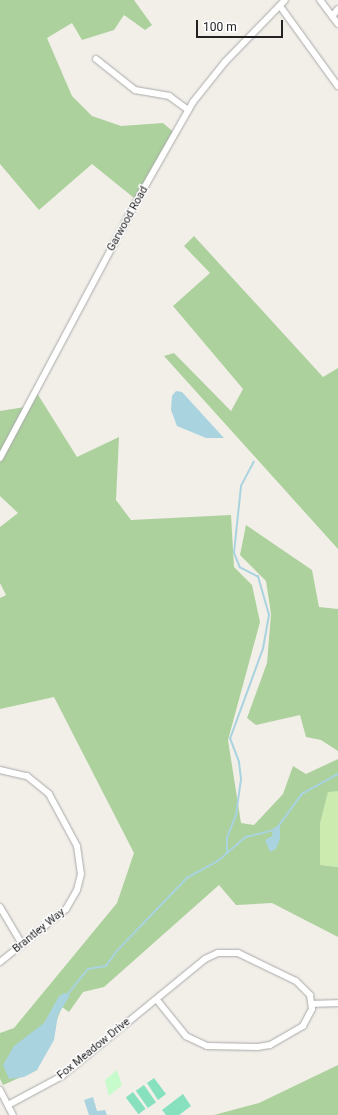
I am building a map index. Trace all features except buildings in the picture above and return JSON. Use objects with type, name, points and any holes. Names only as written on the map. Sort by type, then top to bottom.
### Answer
[{"type":"street","name":"Garwood Road","points":[[0,458],[188,110],[212,76],[285,0]]},
{"type":"street","points":[[320,0],[338,24]]},
{"type":"street","points":[[280,6],[338,86]]},
{"type":"street","points":[[332,16],[338,9]]},
{"type":"street","points":[[96,59],[135,90],[169,96],[188,110]]},
{"type":"street","name":"Brantley Way","points":[[0,770],[27,776],[49,794],[77,846],[81,862],[81,879],[70,904],[0,962]]},
{"type":"street","points":[[0,907],[22,944]]},
{"type":"street","name":"Fox Meadow Drive","points":[[8,1105],[62,1076],[157,1000],[209,956],[229,952],[243,955],[300,984],[307,991],[312,1004]]},
{"type":"street","points":[[157,1000],[181,1032],[194,1042],[207,1046],[253,1047],[273,1044],[300,1029],[310,1017],[312,1004],[338,1004]]},
{"type":"street","points":[[0,1090],[13,1115]]},
{"type":"green space","points":[[0,0],[134,0],[152,25],[145,30],[124,15],[114,30],[82,40],[72,23],[47,38],[72,96],[92,116],[121,126],[163,123],[177,135],[139,202],[92,164],[39,210],[0,164]]},
{"type":"green space","points":[[194,236],[323,377],[338,368],[338,549],[164,356],[174,353],[231,411],[243,389],[173,306],[210,273],[184,246]]},
{"type":"green space","points":[[35,390],[77,457],[119,437],[116,500],[131,520],[231,515],[234,567],[252,585],[260,622],[228,740],[241,823],[254,825],[283,794],[293,766],[306,774],[338,759],[338,791],[328,792],[320,824],[320,865],[338,867],[338,937],[272,903],[236,905],[219,885],[104,987],[83,992],[69,1012],[62,1007],[37,1070],[3,1085],[0,1079],[0,1033],[14,1028],[117,903],[134,853],[54,697],[0,709],[0,598],[6,595],[0,583],[0,527],[18,513],[0,496],[0,411],[25,407]]},
{"type":"green space","points":[[246,525],[312,570],[319,607],[338,609],[338,751],[321,740],[306,737],[300,715],[256,725],[247,718],[267,663],[271,614],[266,581],[240,555]]},
{"type":"green space","points":[[328,791],[338,791],[338,867],[320,865],[320,824]]},
{"type":"green space","points":[[338,1065],[338,1115],[214,1115],[259,1103]]},
{"type":"green space","points":[[117,1070],[122,1085],[109,1096],[105,1080]]},
{"type":"green space","points":[[154,1078],[166,1094],[158,1100],[147,1083]]},
{"type":"green space","points":[[144,1085],[156,1102],[148,1108],[136,1091]]},
{"type":"green space","points":[[133,1092],[146,1109],[138,1114],[126,1097]]},
{"type":"green space","points":[[183,1094],[191,1106],[179,1115],[166,1115],[162,1110]]},
{"type":"water","points":[[176,391],[182,392],[224,438],[206,438],[177,426],[171,410],[172,396]]},
{"type":"water","points":[[280,826],[280,839],[276,849],[270,852],[265,840],[272,836],[273,828]]},
{"type":"water","points":[[64,993],[70,995],[58,1015],[54,1040],[37,1070],[24,1077],[9,1079],[3,1065],[14,1046],[44,1023],[59,996]]},
{"type":"water","points":[[93,1097],[97,1111],[105,1110],[107,1115],[89,1115],[84,1100]]},
{"type":"waterway","points":[[227,853],[227,838],[236,815],[241,779],[239,762],[230,739],[263,649],[269,615],[258,577],[240,568],[234,553],[241,486],[254,462]]},
{"type":"waterway","points":[[277,828],[302,794],[338,774]]},
{"type":"waterway","points":[[67,995],[88,969],[106,966],[116,952],[187,878],[218,861],[246,837],[274,830]]}]
